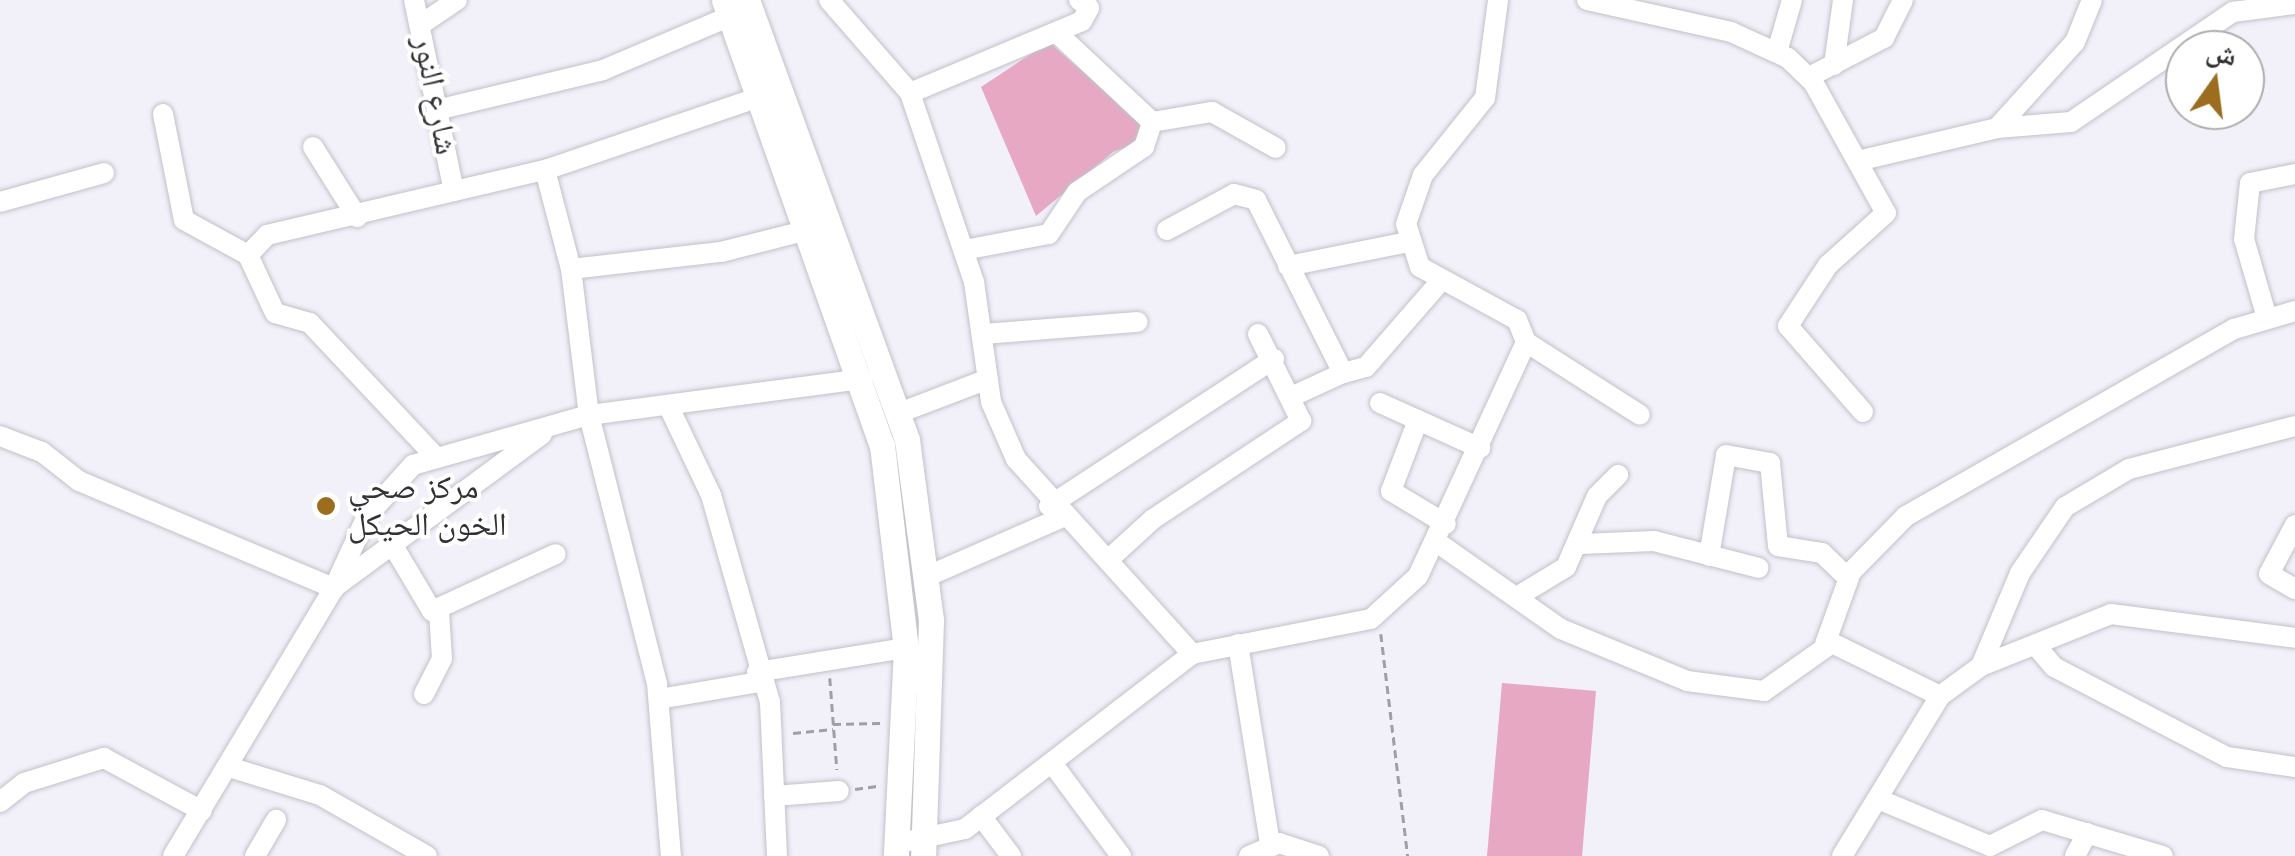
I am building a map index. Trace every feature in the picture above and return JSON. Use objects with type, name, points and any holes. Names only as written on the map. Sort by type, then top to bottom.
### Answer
[{"type":"main road","points":[[734,5],[753,99],[800,232],[863,378],[889,483],[906,648],[897,848]]},
{"type":"main road","points":[[734,5],[899,412],[928,576],[923,849]]},
{"type":"street","name":"شارع النور","points":[[414,0],[422,23],[454,191]]},
{"type":"street","points":[[422,23],[457,0]]},
{"type":"street","points":[[828,0],[910,93],[964,250],[984,334],[988,379],[1007,442],[1055,512],[1108,560],[1192,654]]},
{"type":"street","points":[[910,93],[1057,33],[1087,14],[1079,0]]},
{"type":"street","points":[[1498,0],[1485,98],[1415,190],[1408,242],[1440,282],[1517,320],[1526,342],[1640,415]]},
{"type":"street","points":[[1586,0],[1708,26],[1778,52],[1809,77],[1886,206],[1883,224],[1828,265],[1788,326],[1863,412]]},
{"type":"street","points":[[1778,52],[1792,0]]},
{"type":"street","points":[[1834,65],[1843,0]]},
{"type":"street","points":[[1809,77],[1884,38],[1903,0]]},
{"type":"street","points":[[1996,128],[2075,42],[2092,0]]},
{"type":"street","points":[[1862,160],[1996,128],[2071,122],[2233,12],[2295,4]]},
{"type":"street","points":[[437,110],[602,70],[734,5]]},
{"type":"street","points":[[1057,33],[1152,122]]},
{"type":"street","points":[[248,255],[267,235],[545,170],[753,99]]},
{"type":"street","points":[[1152,122],[1212,112],[1276,148]]},
{"type":"street","points":[[163,114],[184,220],[248,255],[275,313],[310,324],[433,454]]},
{"type":"street","points":[[964,250],[1048,234],[1077,192],[1144,147],[1152,122]]},
{"type":"street","points":[[313,147],[357,217]]},
{"type":"street","points":[[545,170],[571,269],[589,415],[659,699],[671,856]]},
{"type":"street","points":[[0,202],[104,173]]},
{"type":"street","points":[[2268,318],[2244,239],[2250,183],[2295,174]]},
{"type":"street","points":[[1167,230],[1234,194],[1250,195],[1343,373]]},
{"type":"street","points":[[571,269],[721,252],[800,232]]},
{"type":"street","points":[[1288,266],[1408,242]]},
{"type":"street","points":[[1294,396],[1343,373],[1366,367],[1440,282]]},
{"type":"street","points":[[1418,420],[1392,490],[1520,595],[1581,639],[1728,691],[1780,686],[1825,644],[1848,578],[1921,506],[2268,318],[2295,311]]},
{"type":"street","points":[[984,334],[1138,322]]},
{"type":"street","points":[[1108,560],[1152,519],[1300,420],[1294,396],[1258,334]]},
{"type":"street","points":[[897,848],[923,849],[982,816],[1192,654],[1378,615],[1442,534],[1526,342]]},
{"type":"street","points":[[928,576],[1055,512],[1274,359]]},
{"type":"street","points":[[172,856],[334,588],[367,516],[401,474],[433,454],[589,415],[863,378]]},
{"type":"street","points":[[899,412],[988,379]]},
{"type":"street","points":[[1380,403],[1480,448]]},
{"type":"street","points":[[668,405],[712,496],[758,677],[772,736],[777,856]]},
{"type":"street","points":[[334,588],[567,420]]},
{"type":"street","points":[[1981,666],[2020,573],[2075,498],[2129,469],[2295,426]]},
{"type":"street","points":[[0,436],[42,452],[79,480],[334,588]]},
{"type":"street","points":[[1710,556],[1726,455],[1770,463],[1778,546],[1822,553],[1848,578]]},
{"type":"street","points":[[1520,595],[1566,566],[1581,544],[1596,496],[1618,475]]},
{"type":"street","points":[[2295,525],[2269,574],[2295,589]]},
{"type":"street","points":[[1581,544],[1627,549],[1654,541],[1759,568]]},
{"type":"street","points":[[392,544],[422,603],[439,611]]},
{"type":"street","points":[[439,611],[556,554]]},
{"type":"street","points":[[424,694],[442,659],[439,611]]},
{"type":"street","points":[[1842,856],[1940,696],[1981,666],[2122,614],[2295,638]]},
{"type":"street","points":[[1238,644],[1270,843]]},
{"type":"street","points":[[1825,644],[1855,649],[1940,696]]},
{"type":"street","points":[[659,699],[829,660],[906,648]]},
{"type":"street","points":[[2038,648],[2054,667],[2227,757],[2295,767]]},
{"type":"street","points":[[0,802],[24,783],[104,758],[202,811]]},
{"type":"street","points":[[1052,763],[1120,856]]},
{"type":"street","points":[[229,767],[320,796],[428,856]]},
{"type":"street","points":[[774,796],[839,791]]},
{"type":"street","points":[[1878,799],[1990,846],[2042,820],[2162,856]]},
{"type":"street","points":[[982,816],[1009,855]]},
{"type":"street","points":[[255,856],[276,820]]},
{"type":"street","points":[[2076,856],[2086,834]]},
{"type":"street","points":[[1250,856],[1270,843],[1319,856]]},
{"type":"path","points":[[1378,615],[1408,856]]},
{"type":"path","points":[[829,660],[839,791],[898,783]]},
{"type":"path","points":[[772,736],[833,726],[902,723]]},
{"type":"shaded area","points":[[1049,42],[1142,124],[1140,142],[1113,152],[1036,216],[981,87]]},
{"type":"shaded area","points":[[1502,683],[1596,691],[1582,856],[1487,856]]},
{"type":"place","name":"مركز صحي الخون الحيكل","points":[[326,506]]}]
